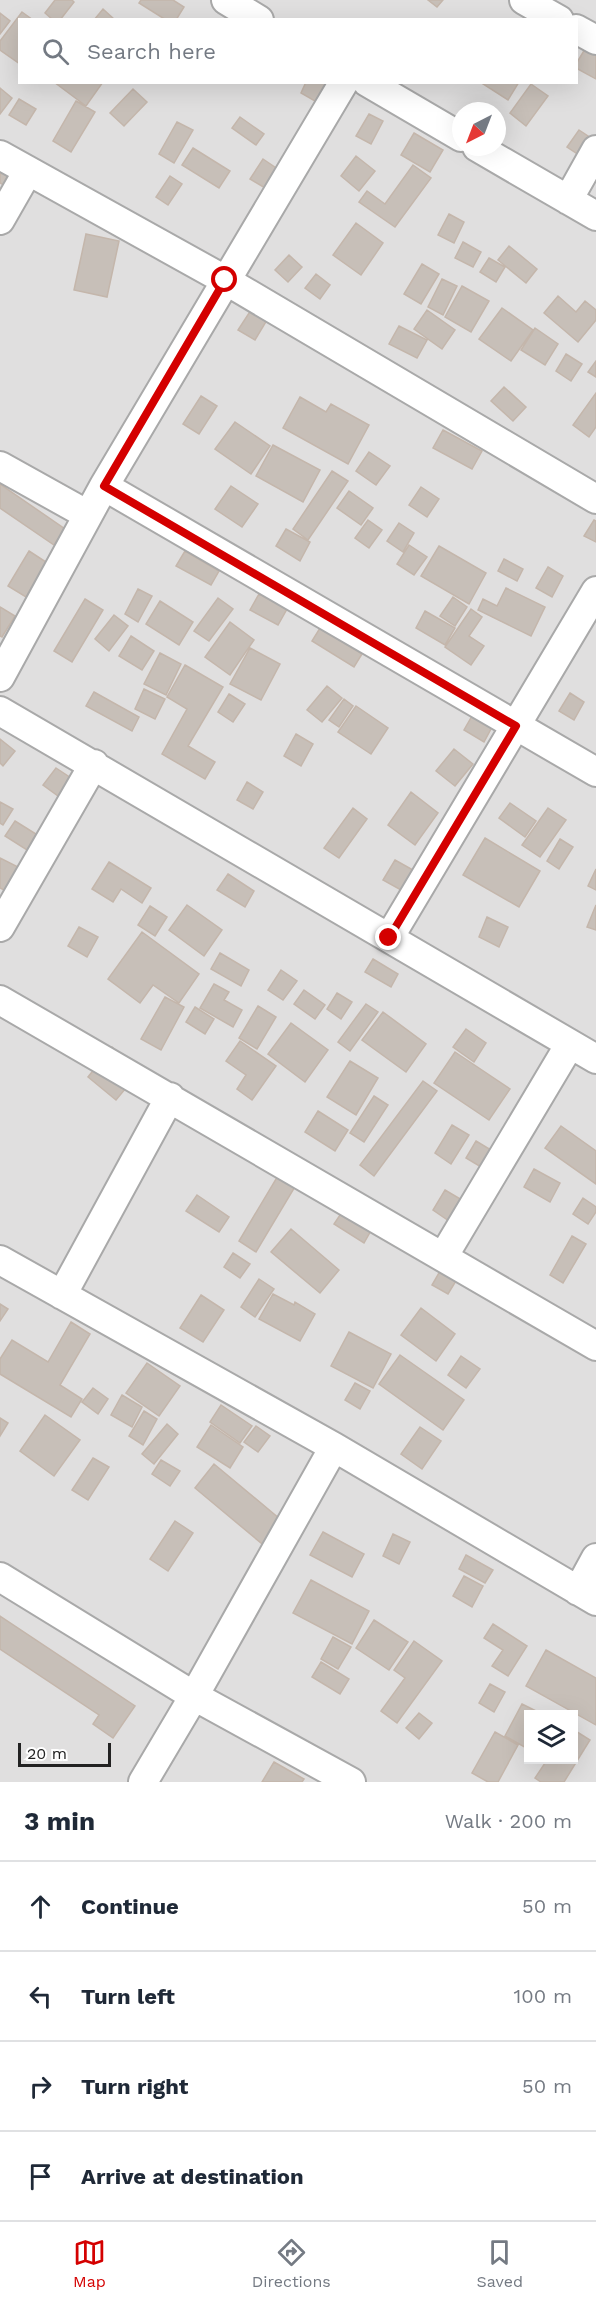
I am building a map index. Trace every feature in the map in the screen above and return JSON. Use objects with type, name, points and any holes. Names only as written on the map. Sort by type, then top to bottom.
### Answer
[{"type":"street","points":[[226,0],[256,18]]},
{"type":"street","points":[[524,0],[556,18]]},
{"type":"street","points":[[578,30],[596,40]]},
{"type":"street","points":[[0,677],[104,486],[343,84]]},
{"type":"street","points":[[370,84],[452,132]]},
{"type":"street","points":[[568,200],[596,150]]},
{"type":"street","points":[[0,155],[225,280],[596,499]]},
{"type":"street","points":[[492,156],[596,216]]},
{"type":"street","points":[[0,220],[28,171]]},
{"type":"street","points":[[0,466],[88,515]]},
{"type":"street","points":[[104,486],[596,772]]},
{"type":"street","points":[[389,938],[596,591]]},
{"type":"street","points":[[0,711],[596,1059]]},
{"type":"street","points":[[0,927],[94,764]]},
{"type":"street","points":[[0,1000],[596,1346]]},
{"type":"street","points":[[443,1257],[570,1044]]},
{"type":"street","points":[[62,1295],[170,1097]]},
{"type":"street","points":[[0,1260],[334,1447],[587,1596],[596,1558]]},
{"type":"street","points":[[143,1782],[334,1447]]},
{"type":"street","points":[[0,1577],[194,1696],[351,1782]]},
{"type":"shaded area","points":[[0,0],[596,0],[596,1782],[0,1782]]},
{"type":"building","points":[[55,0],[74,2],[62,18],[51,18],[45,13]]},
{"type":"building","points":[[141,0],[173,0],[184,7],[177,18],[163,18],[139,3]]},
{"type":"building","points":[[428,0],[443,0],[437,7]]},
{"type":"building","points":[[103,9],[113,18],[96,18]]},
{"type":"building","points":[[22,12],[30,18],[18,18],[18,63],[0,50],[0,41]]},
{"type":"building","points":[[0,13],[10,21],[0,34]]},
{"type":"building","points":[[585,49],[596,54],[596,79],[578,69],[578,61]]},
{"type":"building","points":[[57,84],[102,84],[86,106]]},
{"type":"building","points":[[305,84],[340,84],[327,108],[301,93]]},
{"type":"building","points":[[483,84],[518,84],[508,100]]},
{"type":"building","points":[[531,84],[548,96],[526,126],[510,113]]},
{"type":"building","points":[[0,88],[12,98],[0,114]]},
{"type":"building","points":[[133,89],[147,102],[124,126],[110,113]]},
{"type":"building","points":[[19,99],[36,109],[26,125],[9,115]]},
{"type":"building","points":[[76,101],[95,112],[71,152],[53,141]]},
{"type":"building","points":[[369,114],[383,121],[371,144],[356,136]]},
{"type":"building","points":[[240,117],[264,134],[256,145],[232,128]]},
{"type":"building","points":[[177,122],[193,130],[174,163],[159,154]]},
{"type":"building","points":[[579,130],[594,140],[582,157],[567,147]]},
{"type":"building","points":[[414,133],[443,150],[430,172],[401,155]]},
{"type":"building","points":[[193,148],[230,171],[219,188],[182,165]]},
{"type":"building","points":[[356,156],[375,171],[359,191],[341,176]]},
{"type":"building","points":[[263,159],[282,172],[270,191],[250,179]]},
{"type":"building","points":[[413,165],[431,178],[395,227],[359,202],[367,191],[385,204]]},
{"type":"building","points":[[5,167],[23,178],[15,192],[0,183],[0,175]]},
{"type":"building","points":[[170,176],[182,184],[168,205],[156,197]]},
{"type":"building","points":[[449,214],[464,222],[454,243],[438,235]]},
{"type":"building","points":[[356,223],[383,243],[361,275],[333,255]]},
{"type":"building","points":[[86,234],[119,241],[107,297],[74,290]]},
{"type":"building","points":[[463,242],[481,252],[473,267],[455,258]]},
{"type":"building","points":[[509,246],[537,269],[526,283],[498,260]]},
{"type":"building","points":[[289,255],[302,267],[288,282],[275,270]]},
{"type":"building","points":[[489,258],[505,267],[496,282],[480,272]]},
{"type":"building","points":[[422,264],[439,274],[421,304],[404,294]]},
{"type":"building","points":[[316,274],[330,285],[320,299],[305,288]]},
{"type":"building","points":[[442,279],[457,286],[443,315],[428,307]]},
{"type":"building","points":[[462,286],[489,301],[471,332],[445,317]]},
{"type":"building","points":[[558,296],[576,312],[585,301],[596,310],[596,320],[578,342],[544,313]]},
{"type":"building","points":[[502,308],[533,330],[511,361],[479,339]]},
{"type":"building","points":[[251,310],[267,320],[255,340],[238,330]]},
{"type":"building","points":[[427,310],[455,330],[442,349],[414,329]]},
{"type":"building","points":[[399,326],[427,340],[417,358],[389,344]]},
{"type":"building","points":[[535,328],[558,344],[545,365],[521,350]]},
{"type":"building","points":[[566,354],[582,364],[571,381],[556,371]]},
{"type":"building","points":[[596,361],[596,377],[588,372]]},
{"type":"building","points":[[504,387],[526,407],[513,421],[491,401]]},
{"type":"building","points":[[596,393],[596,427],[589,437],[573,425]]},
{"type":"building","points":[[201,396],[217,406],[199,434],[183,424]]},
{"type":"building","points":[[300,397],[326,412],[331,404],[369,425],[348,464],[283,428]]},
{"type":"building","points":[[235,422],[270,446],[251,474],[215,449]]},
{"type":"building","points":[[443,430],[482,451],[472,469],[433,448]]},
{"type":"building","points":[[273,445],[320,470],[303,502],[256,476]]},
{"type":"building","points":[[369,452],[390,466],[376,485],[356,471]]},
{"type":"building","points":[[332,471],[348,481],[308,540],[293,529]]},
{"type":"building","points":[[0,484],[65,529],[54,545],[0,508]]},
{"type":"building","points":[[231,486],[258,504],[242,527],[215,509]]},
{"type":"building","points":[[421,487],[439,499],[427,517],[409,505]]},
{"type":"building","points":[[349,491],[373,508],[361,525],[337,508]]},
{"type":"building","points":[[368,520],[382,530],[369,548],[355,538]]},
{"type":"building","points":[[594,520],[596,521],[596,542],[584,536]]},
{"type":"building","points":[[399,523],[414,533],[403,552],[387,541]]},
{"type":"building","points":[[286,529],[310,542],[300,561],[276,546]]},
{"type":"building","points":[[409,545],[427,557],[414,575],[397,564]]},
{"type":"building","points":[[439,546],[486,573],[469,604],[421,576]]},
{"type":"building","points":[[29,551],[46,562],[26,597],[8,586]]},
{"type":"building","points":[[185,551],[219,571],[211,585],[176,566]]},
{"type":"building","points":[[504,559],[523,569],[517,581],[498,571]]},
{"type":"building","points":[[548,567],[563,576],[552,597],[536,588]]},
{"type":"building","points":[[506,588],[545,607],[531,636],[478,610],[483,599],[497,606]]},
{"type":"building","points":[[138,589],[152,596],[138,622],[125,614]]},
{"type":"building","points":[[259,594],[287,609],[278,625],[250,610]]},
{"type":"building","points":[[453,597],[467,607],[455,626],[440,616]]},
{"type":"building","points":[[218,598],[233,609],[209,641],[194,631]]},
{"type":"building","points":[[85,599],[103,610],[72,662],[54,651]]},
{"type":"building","points":[[160,601],[193,622],[179,645],[146,624]]},
{"type":"building","points":[[0,607],[15,616],[2,637],[0,636]]},
{"type":"building","points":[[471,609],[482,617],[469,636],[484,646],[471,665],[445,647]]},
{"type":"building","points":[[425,611],[455,628],[445,645],[416,628]]},
{"type":"building","points":[[114,615],[128,626],[109,651],[95,639]]},
{"type":"building","points":[[230,622],[254,640],[230,675],[205,657]]},
{"type":"building","points":[[320,628],[362,654],[354,667],[312,641]]},
{"type":"building","points":[[131,636],[154,651],[142,670],[119,656]]},
{"type":"building","points":[[250,648],[280,664],[261,700],[230,684]]},
{"type":"building","points":[[160,653],[181,664],[166,695],[144,684]]},
{"type":"building","points":[[185,665],[223,687],[188,746],[215,762],[205,779],[162,754],[187,709],[167,697]]},
{"type":"building","points":[[327,686],[342,698],[322,722],[307,710]]},
{"type":"building","points":[[144,689],[165,699],[155,719],[135,709]]},
{"type":"building","points":[[94,692],[139,717],[132,731],[86,706]]},
{"type":"building","points":[[570,693],[584,702],[574,720],[559,711]]},
{"type":"building","points":[[229,694],[245,704],[233,722],[218,712]]},
{"type":"building","points":[[344,699],[353,706],[339,727],[329,720]]},
{"type":"building","points":[[356,706],[388,728],[371,754],[338,732]]},
{"type":"building","points":[[472,716],[492,727],[484,742],[464,730]]},
{"type":"building","points":[[296,734],[313,744],[301,766],[284,756]]},
{"type":"building","points":[[0,739],[15,751],[3,766],[0,763]]},
{"type":"building","points":[[454,749],[473,764],[455,786],[436,771]]},
{"type":"building","points":[[56,768],[71,778],[58,796],[43,785]]},
{"type":"building","points":[[247,782],[263,792],[253,809],[237,800]]},
{"type":"building","points":[[411,792],[438,813],[415,845],[388,825]]},
{"type":"building","points":[[0,802],[13,809],[3,825],[0,823]]},
{"type":"building","points":[[510,803],[536,821],[525,837],[499,818]]},
{"type":"building","points":[[353,808],[367,819],[339,858],[324,848]]},
{"type":"building","points":[[548,808],[566,820],[540,857],[522,845]]},
{"type":"building","points":[[15,821],[36,834],[27,850],[5,836]]},
{"type":"building","points":[[485,838],[540,871],[519,907],[463,875]]},
{"type":"building","points":[[560,839],[573,847],[559,869],[547,861]]},
{"type":"building","points":[[0,858],[18,867],[6,891],[0,888]]},
{"type":"building","points":[[395,860],[413,870],[401,890],[383,880]]},
{"type":"building","points":[[109,862],[151,888],[142,903],[121,889],[113,902],[92,889]]},
{"type":"building","points":[[596,869],[596,890],[588,886]]},
{"type":"building","points":[[228,874],[254,891],[245,907],[217,890]]},
{"type":"building","points":[[187,905],[222,930],[204,956],[169,930]]},
{"type":"building","points":[[596,905],[596,930],[587,927]]},
{"type":"building","points":[[150,906],[167,917],[155,936],[138,925]]},
{"type":"building","points":[[487,917],[508,927],[499,947],[479,937]]},
{"type":"building","points":[[79,927],[98,937],[87,957],[68,946]]},
{"type":"building","points":[[142,932],[199,974],[179,1003],[153,985],[140,1003],[108,979]]},
{"type":"building","points":[[220,953],[249,970],[241,986],[211,969]]},
{"type":"building","points":[[373,959],[398,974],[391,987],[365,972]]},
{"type":"building","points":[[281,970],[297,981],[283,1000],[268,990]]},
{"type":"building","points":[[214,984],[229,992],[224,1000],[242,1010],[233,1027],[200,1008]]},
{"type":"building","points":[[304,990],[325,1005],[315,1019],[294,1004]]},
{"type":"building","points":[[337,993],[352,1002],[341,1019],[327,1009]]},
{"type":"building","points":[[165,997],[184,1007],[161,1050],[141,1039]]},
{"type":"building","points":[[366,1004],[378,1012],[350,1051],[338,1042]]},
{"type":"building","points":[[258,1006],[276,1017],[257,1049],[239,1038]]},
{"type":"building","points":[[195,1007],[214,1019],[205,1034],[186,1022]]},
{"type":"building","points":[[383,1012],[426,1044],[406,1072],[362,1040]]},
{"type":"building","points":[[291,1023],[328,1050],[305,1082],[268,1054]]},
{"type":"building","points":[[466,1029],[486,1043],[474,1062],[453,1047]]},
{"type":"building","points":[[240,1041],[276,1066],[252,1100],[237,1089],[246,1075],[226,1061]]},
{"type":"building","points":[[112,1047],[140,1071],[116,1100],[88,1077]]},
{"type":"building","points":[[455,1052],[510,1089],[489,1120],[434,1083]]},
{"type":"building","points":[[350,1061],[378,1078],[356,1115],[327,1097]]},
{"type":"building","points":[[423,1081],[437,1091],[374,1176],[360,1165]]},
{"type":"building","points":[[374,1096],[388,1105],[364,1142],[350,1133]]},
{"type":"building","points":[[318,1111],[348,1130],[335,1151],[305,1132]]},
{"type":"building","points":[[452,1125],[469,1135],[451,1164],[435,1153]]},
{"type":"building","points":[[561,1126],[596,1151],[596,1184],[545,1148]]},
{"type":"building","points":[[476,1141],[491,1150],[481,1167],[466,1158]]},
{"type":"building","points":[[534,1169],[560,1183],[550,1202],[524,1187]]},
{"type":"building","points":[[279,1174],[296,1185],[256,1252],[239,1241]]},
{"type":"building","points":[[445,1190],[462,1200],[449,1221],[433,1210]]},
{"type":"building","points":[[197,1195],[229,1217],[219,1232],[186,1211]]},
{"type":"building","points":[[583,1198],[596,1207],[596,1212],[588,1224],[573,1214]]},
{"type":"building","points":[[344,1209],[373,1227],[364,1243],[334,1224]]},
{"type":"building","points":[[291,1229],[339,1270],[320,1293],[271,1252]]},
{"type":"building","points":[[572,1236],[586,1244],[563,1283],[550,1275]]},
{"type":"building","points":[[233,1253],[250,1264],[240,1278],[224,1267]]},
{"type":"building","points":[[443,1266],[459,1276],[448,1294],[432,1285]]},
{"type":"building","points":[[259,1279],[274,1289],[255,1317],[241,1307]]},
{"type":"building","points":[[273,1294],[294,1305],[295,1302],[315,1314],[300,1341],[259,1319]]},
{"type":"building","points":[[201,1295],[224,1310],[203,1342],[180,1328]]},
{"type":"building","points":[[0,1304],[8,1309],[0,1321]]},
{"type":"building","points":[[421,1308],[455,1334],[436,1361],[401,1335]]},
{"type":"building","points":[[71,1322],[90,1334],[60,1385],[82,1399],[71,1417],[0,1374],[0,1359],[12,1340],[48,1362]]},
{"type":"building","points":[[349,1332],[391,1354],[373,1388],[331,1366]]},
{"type":"building","points":[[400,1355],[464,1400],[443,1430],[379,1384]]},
{"type":"building","points":[[461,1356],[480,1369],[466,1388],[448,1375]]},
{"type":"building","points":[[147,1363],[180,1386],[159,1416],[126,1393]]},
{"type":"building","points":[[355,1383],[370,1391],[360,1409],[345,1400]]},
{"type":"building","points":[[93,1388],[108,1399],[98,1414],[82,1402]]},
{"type":"building","points":[[122,1395],[142,1407],[132,1427],[111,1415]]},
{"type":"building","points":[[221,1405],[252,1426],[240,1443],[210,1422]]},
{"type":"building","points":[[144,1411],[157,1419],[143,1445],[129,1436]]},
{"type":"building","points":[[45,1415],[80,1440],[54,1476],[20,1451]]},
{"type":"building","points":[[0,1418],[8,1423],[0,1436]]},
{"type":"building","points":[[167,1424],[178,1434],[154,1464],[142,1454]]},
{"type":"building","points":[[211,1425],[243,1447],[230,1468],[197,1447]]},
{"type":"building","points":[[256,1426],[270,1436],[258,1452],[244,1442]]},
{"type":"building","points":[[420,1427],[441,1441],[422,1469],[401,1454]]},
{"type":"building","points":[[93,1458],[109,1467],[88,1500],[72,1490]]},
{"type":"building","points":[[161,1460],[180,1471],[170,1486],[152,1474]]},
{"type":"building","points":[[214,1464],[286,1524],[267,1548],[195,1488]]},
{"type":"building","points":[[175,1521],[193,1533],[168,1571],[150,1559]]},
{"type":"building","points":[[323,1532],[364,1554],[352,1577],[310,1555]]},
{"type":"building","points":[[393,1534],[410,1542],[399,1564],[383,1556]]},
{"type":"building","points":[[466,1555],[493,1570],[485,1583],[459,1569]]},
{"type":"building","points":[[464,1576],[483,1586],[472,1607],[453,1596]]},
{"type":"building","points":[[311,1580],[369,1611],[352,1644],[293,1613]]},
{"type":"building","points":[[0,1616],[135,1706],[113,1738],[93,1724],[99,1715],[0,1649]]},
{"type":"building","points":[[374,1620],[408,1642],[389,1670],[356,1648]]},
{"type":"building","points":[[493,1624],[527,1646],[508,1676],[492,1666],[503,1650],[484,1638]]},
{"type":"building","points":[[333,1637],[351,1647],[338,1669],[321,1659]]},
{"type":"building","points":[[414,1641],[442,1661],[397,1723],[381,1711],[405,1678],[394,1670]]},
{"type":"building","points":[[546,1650],[596,1678],[596,1725],[578,1715],[578,1710],[569,1710],[526,1686]]},
{"type":"building","points":[[321,1662],[349,1679],[340,1694],[312,1677]]},
{"type":"building","points":[[490,1684],[505,1692],[494,1712],[479,1703]]},
{"type":"building","points":[[522,1704],[534,1710],[524,1710],[524,1747],[505,1736]]},
{"type":"building","points":[[419,1713],[432,1723],[419,1739],[406,1728]]},
{"type":"building","points":[[495,1732],[518,1745],[498,1782],[488,1782],[472,1773]]},
{"type":"building","points":[[578,1732],[590,1740],[578,1759]]},
{"type":"building","points":[[274,1762],[304,1779],[302,1782],[262,1782]]},
{"type":"building","points":[[544,1764],[575,1764],[564,1782],[541,1782],[535,1778]]},
{"type":"route","points":[[225,280],[104,486],[516,726],[389,938]]}]
